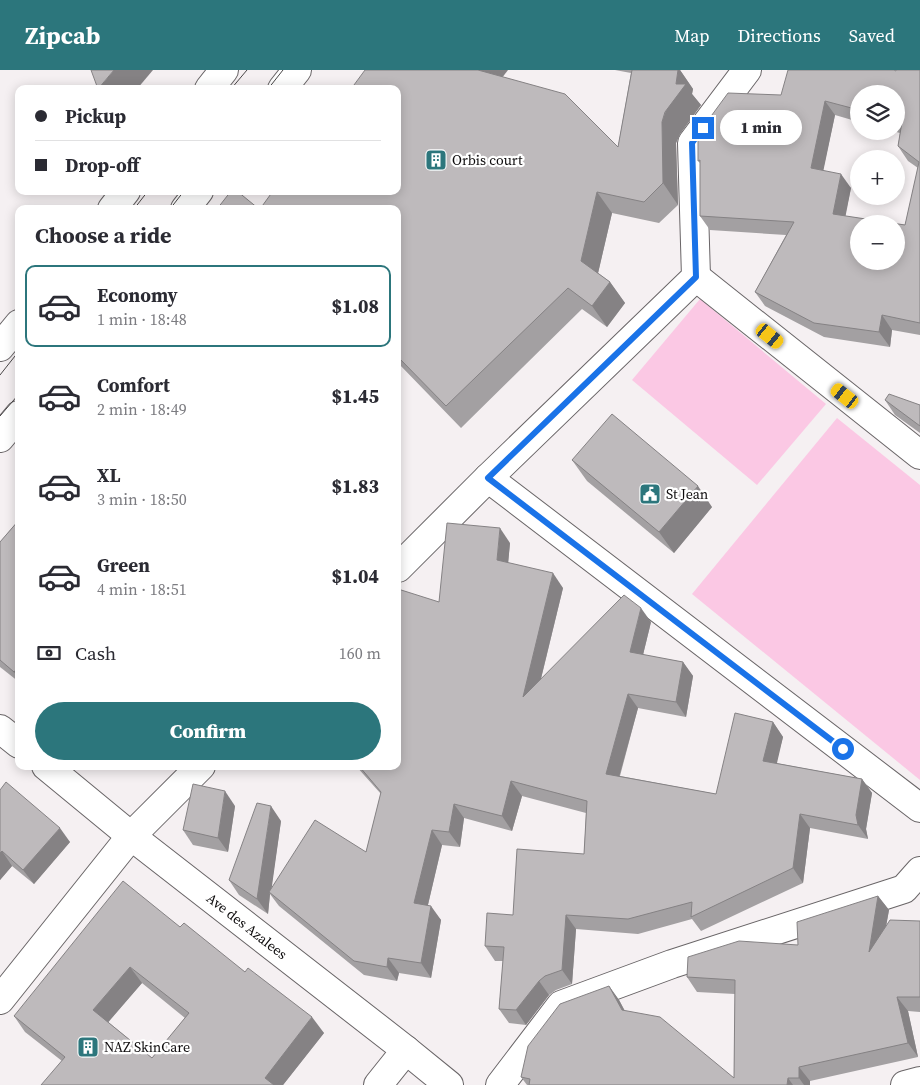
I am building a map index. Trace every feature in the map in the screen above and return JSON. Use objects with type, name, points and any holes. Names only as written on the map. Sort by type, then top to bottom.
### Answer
[{"type":"street","points":[[212,85],[224,70]]},
{"type":"street","points":[[285,85],[297,70]]},
{"type":"street","points":[[401,565],[696,277],[692,143],[748,70]]},
{"type":"street","points":[[115,205],[123,195]]},
{"type":"street","points":[[188,205],[196,195]]},
{"type":"street","points":[[696,277],[920,455]]},
{"type":"street","points":[[0,347],[15,329]]},
{"type":"street","points":[[0,438],[15,419]]},
{"type":"street","points":[[488,478],[920,808]]},
{"type":"street","points":[[0,729],[15,741]]},
{"type":"street","name":"Ave des Azalees","points":[[51,770],[449,1085]]},
{"type":"street","points":[[0,1000],[132,836],[197,770]]},
{"type":"street","points":[[500,1085],[562,1005],[672,964],[904,889],[920,871]]},
{"type":"street","points":[[378,1085],[406,1050]]},
{"type":"street","points":[[905,1085],[920,1081]]},
{"type":"shaded area","points":[[700,299],[826,404],[757,485],[632,380]]},
{"type":"shaded area","points":[[837,418],[920,485],[920,780],[692,594]]},
{"type":"building","points":[[91,70],[114,70],[101,85],[97,85]]},
{"type":"building","points":[[365,70],[478,70],[565,94],[618,147],[632,70],[678,70],[676,84],[686,84],[665,112],[662,122],[663,183],[644,202],[597,192],[581,261],[610,282],[592,306],[568,288],[446,406],[401,360],[401,205],[263,205],[270,195],[401,195],[401,85],[354,85]]},
{"type":"building","points":[[788,70],[920,70],[920,323],[882,315],[879,332],[814,323],[755,292],[794,222],[700,216],[698,134],[728,93],[781,95]]},
{"type":"building","points":[[228,195],[242,195],[254,205],[220,205]]},
{"type":"building","points":[[889,394],[920,405],[920,426],[885,400]]},
{"type":"building","name":"St Jean","points":[[612,414],[698,486],[659,532],[572,460]]},
{"type":"building","points":[[447,523],[500,528],[497,560],[553,573],[523,697],[624,595],[641,608],[630,652],[683,662],[676,702],[628,694],[606,774],[716,794],[735,713],[773,722],[763,761],[862,779],[856,815],[858,825],[800,814],[793,868],[691,917],[692,902],[628,919],[566,915],[562,970],[545,976],[539,981],[516,1010],[499,1009],[504,947],[485,946],[487,913],[513,915],[517,849],[584,854],[587,801],[511,781],[502,816],[454,804],[449,832],[432,830],[414,903],[431,906],[421,963],[388,958],[387,967],[354,961],[269,892],[315,820],[366,852],[381,792],[362,770],[401,770],[401,590],[439,602]]},
{"type":"building","points":[[15,525],[14,672],[0,660],[0,542]]},
{"type":"building","points":[[6,782],[60,828],[23,870],[2,851],[0,853],[0,790]]},
{"type":"building","points":[[193,784],[225,791],[218,838],[183,830]]},
{"type":"building","points":[[257,803],[271,806],[257,899],[229,880]]},
{"type":"building","points":[[123,881],[180,927],[184,923],[245,972],[248,968],[312,1017],[265,1078],[274,1085],[41,1085],[65,1057],[14,1016]],"holes":[[[130,967],[189,1013],[152,1058],[93,1010]]]},
{"type":"building","points":[[878,896],[869,952],[890,920],[920,921],[920,997],[897,997],[908,1043],[799,1067],[799,1078],[788,1078],[787,1085],[529,1085],[530,1079],[521,1077],[528,1046],[560,1004],[609,986],[622,1010],[660,1017],[734,1078],[735,980],[687,977],[688,957],[739,941],[798,945],[797,922]]},
{"type":"tram line","points":[[234,85],[247,70]]},
{"type":"tram line","points":[[271,85],[283,70]]},
{"type":"tram line","points":[[137,205],[145,195]]},
{"type":"tram line","points":[[173,205],[181,195]]},
{"type":"tram line","points":[[0,375],[15,356]]},
{"type":"tram line","points":[[0,416],[15,399]]},
{"type":"place","name":"Orbis court","points":[[436,160]]},
{"type":"place","name":"St Jean","points":[[650,494]]},
{"type":"place","name":"NAZ SkinCare","points":[[88,1047]]},
{"type":"route","points":[[703,128],[692,143],[696,277],[488,478],[843,749]]}]
